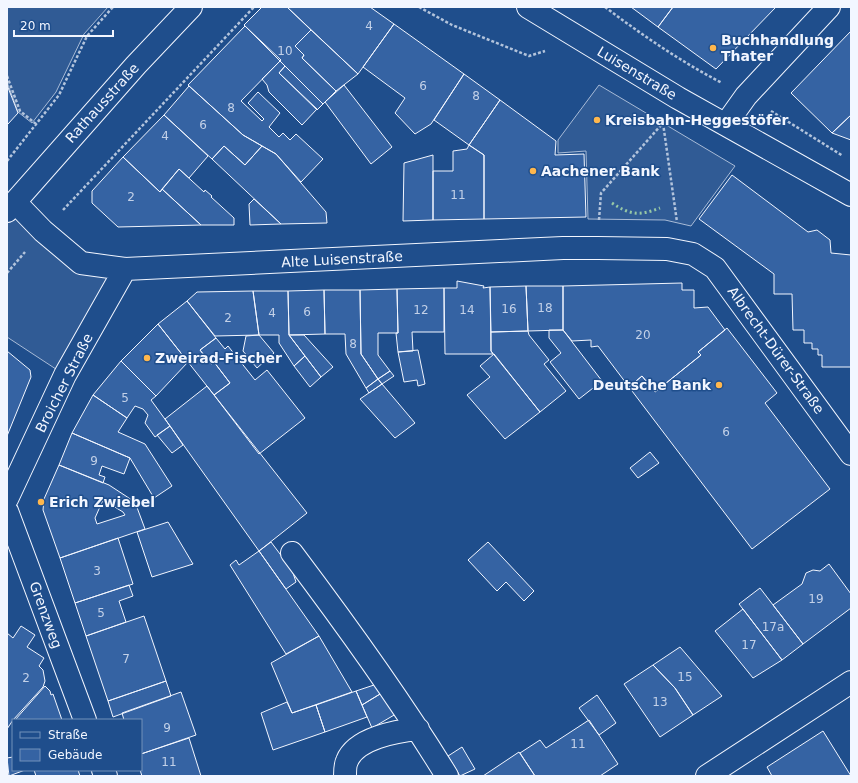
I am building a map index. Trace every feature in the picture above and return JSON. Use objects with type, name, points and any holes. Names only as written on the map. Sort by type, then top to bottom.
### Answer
[{"type":"street","name":"Rathausstraße","points":[[11,206],[136,65],[191,7]]},
{"type":"street","name":"Luisenstraße","points":[[528,7],[678,98],[851,195]]},
{"type":"street","points":[[726,124],[746,96],[829,7]]},
{"type":"street","name":"Alte Luisenstraße","points":[[11,206],[81,263],[125,269],[563,248],[667,249],[693,254]]},
{"type":"street","name":"Albrecht-Dürer-Straße","points":[[693,254],[715,268],[851,454]]},
{"type":"street","name":"Broicher Straße","points":[[7,499],[65,375],[125,269]]},
{"type":"street","name":"Grenzweg","points":[[7,511],[85,719]]},
{"type":"street","points":[[292,553],[358,640],[418,729],[447,776]]},
{"type":"street","points":[[707,776],[851,682]]},
{"type":"street","points":[[345,776],[348,760],[353,752],[365,744],[394,732],[418,729]]},
{"type":"path","points":[[7,160],[60,95],[87,36],[113,7]]},
{"type":"path","points":[[7,273],[43,232],[254,7]]},
{"type":"path","points":[[599,219],[601,193],[663,123],[695,69],[640,33],[605,7]]},
{"type":"path","points":[[7,76],[20,111],[36,124]]},
{"type":"path","points":[[746,96],[844,156]]},
{"type":"path","points":[[663,123],[677,223],[667,249]]},
{"type":"shaded area","points":[[7,7],[108,7],[84,34],[56,92],[32,123],[18,112],[7,82]]},
{"type":"shaded area","points":[[599,85],[735,166],[691,226],[665,220],[588,219],[586,151],[558,153],[558,140]]},
{"type":"shaded area","points":[[7,211],[81,263],[125,269],[65,375],[7,337]]},
{"type":"building","points":[[262,7],[287,7],[311,30],[295,46],[304,55],[302,58],[336,91],[323,104],[244,25]]},
{"type":"building","points":[[287,7],[370,7],[394,24],[358,74]]},
{"type":"building","points":[[631,7],[673,7],[658,27]]},
{"type":"building","points":[[673,7],[776,7],[716,69],[658,27]]},
{"type":"building","points":[[394,24],[464,74],[431,124],[415,134],[395,113],[405,98],[363,67]]},
{"type":"building","points":[[245,26],[281,60],[241,101],[262,121],[264,119],[248,103],[258,92],[280,113],[269,127],[279,137],[283,133],[290,140],[296,134],[323,159],[301,182],[276,154],[243,135],[188,85]]},
{"type":"building","points":[[311,30],[358,74],[336,91],[302,58],[304,55],[295,46]]},
{"type":"building","points":[[851,31],[851,115],[832,133],[791,93]]},
{"type":"building","points":[[280,61],[285,66],[279,73],[317,109],[302,125],[269,92],[267,85],[262,79]]},
{"type":"building","points":[[285,66],[323,104],[317,110],[279,73]]},
{"type":"building","points":[[464,74],[500,100],[469,145],[434,120]]},
{"type":"building","points":[[7,85],[18,113],[8,124],[7,123]]},
{"type":"building","points":[[344,85],[392,147],[371,164],[325,102]]},
{"type":"building","points":[[189,86],[243,135],[262,146],[245,165],[224,146],[212,159],[164,115]]},
{"type":"building","points":[[500,100],[556,141],[555,155],[584,154],[586,217],[484,219],[484,155],[469,145]]},
{"type":"building","points":[[164,115],[208,156],[189,178],[179,169],[160,192],[123,157]]},
{"type":"building","points":[[851,115],[851,140],[832,133]]},
{"type":"building","points":[[469,145],[484,155],[484,219],[433,220],[433,171],[453,171],[453,151],[467,149]]},
{"type":"building","points":[[224,146],[245,165],[262,146],[276,154],[326,212],[327,223],[281,224],[212,159]]},
{"type":"building","points":[[433,155],[433,220],[403,221],[404,163]]},
{"type":"building","points":[[123,157],[160,192],[162,189],[201,225],[118,227],[92,203],[92,191]]},
{"type":"building","points":[[179,169],[204,192],[205,190],[212,196],[211,197],[234,218],[234,225],[201,225],[162,189]]},
{"type":"building","points":[[732,175],[808,232],[817,230],[830,240],[831,253],[851,255],[851,367],[822,367],[822,355],[818,355],[818,349],[812,349],[812,343],[804,343],[804,330],[793,330],[792,294],[774,294],[774,274],[699,219]]},
{"type":"building","points":[[254,199],[281,224],[250,225],[249,204]]},
{"type":"building","points":[[457,281],[484,286],[483,288],[490,287],[491,351],[493,354],[445,354],[444,288],[457,288]]},
{"type":"building","points":[[682,283],[682,290],[694,290],[694,308],[708,307],[725,330],[698,352],[701,355],[655,392],[642,376],[629,387],[598,346],[591,347],[591,340],[572,341],[563,330],[563,286]]},
{"type":"building","points":[[526,286],[528,331],[491,332],[490,287]]},
{"type":"building","points":[[526,286],[563,286],[563,330],[528,331]]},
{"type":"building","points":[[444,288],[444,332],[412,332],[413,351],[398,352],[396,333],[398,333],[397,289]]},
{"type":"building","points":[[397,289],[398,333],[378,333],[378,355],[390,371],[378,379],[361,354],[360,290]]},
{"type":"building","points":[[324,290],[325,334],[289,335],[288,291]]},
{"type":"building","points":[[324,290],[360,290],[361,354],[378,379],[366,388],[346,354],[345,334],[325,334]]},
{"type":"building","points":[[253,291],[288,291],[289,335],[305,356],[294,366],[279,343],[279,335],[259,335]]},
{"type":"building","points":[[253,291],[259,335],[215,336],[187,301],[197,292]]},
{"type":"building","points":[[187,301],[216,338],[200,350],[211,364],[214,362],[230,383],[214,395],[158,324]]},
{"type":"building","points":[[158,324],[188,362],[156,396],[121,361]]},
{"type":"building","points":[[727,328],[777,393],[765,403],[830,489],[752,549],[629,387],[642,376],[655,392],[701,355],[698,352]]},
{"type":"building","points":[[549,330],[563,330],[602,381],[579,399],[550,362],[561,353],[549,338]]},
{"type":"building","points":[[528,331],[529,335],[549,360],[544,364],[566,391],[540,412],[491,351],[491,332]]},
{"type":"building","points":[[259,335],[274,353],[257,368],[243,351],[246,336]]},
{"type":"building","points":[[289,335],[304,335],[333,367],[321,377]]},
{"type":"building","points":[[216,338],[225,349],[228,346],[255,380],[267,370],[305,418],[259,454],[214,395],[230,383],[214,362],[211,364],[200,350]]},
{"type":"building","points":[[418,350],[425,384],[418,386],[417,380],[404,382],[398,352]]},
{"type":"building","points":[[7,351],[30,370],[31,377],[7,436]]},
{"type":"building","points":[[494,354],[540,412],[505,439],[467,395],[490,377],[480,366]]},
{"type":"building","points":[[305,356],[321,377],[310,387],[294,366]]},
{"type":"building","points":[[121,361],[156,396],[151,400],[170,426],[155,437],[145,423],[148,415],[143,409],[135,406],[127,418],[93,395]]},
{"type":"building","points":[[390,371],[394,376],[382,384],[378,379]]},
{"type":"building","points":[[378,379],[382,384],[369,393],[366,388]]},
{"type":"building","points":[[382,384],[415,423],[395,438],[360,399]]},
{"type":"building","points":[[207,386],[307,513],[259,551],[165,419]]},
{"type":"building","points":[[93,395],[127,418],[118,432],[145,444],[172,486],[154,498],[130,458],[72,433]]},
{"type":"building","points":[[170,426],[183,445],[172,453],[157,435]]},
{"type":"building","points":[[72,433],[130,458],[124,474],[102,466],[99,475],[105,477],[103,483],[59,465]]},
{"type":"building","points":[[650,452],[659,463],[638,478],[630,468]]},
{"type":"building","points":[[59,465],[109,485],[135,502],[145,529],[60,558],[43,510],[44,499]],"holes":[[[103,500],[123,512],[125,515],[97,524],[95,518]]]},
{"type":"building","points":[[168,522],[193,564],[152,577],[137,532]]},
{"type":"building","points":[[118,538],[133,584],[75,603],[60,558]]},
{"type":"building","points":[[271,542],[292,570],[296,582],[286,589],[259,551]]},
{"type":"building","points":[[488,542],[534,591],[524,601],[506,582],[497,591],[468,560]]},
{"type":"building","points":[[259,551],[319,636],[286,654],[230,565],[236,560],[239,565]]},
{"type":"building","points":[[829,564],[851,594],[851,608],[803,644],[773,605],[802,584],[806,573],[813,570],[820,571]]},
{"type":"building","points":[[129,585],[133,596],[119,601],[126,622],[86,636],[75,603]]},
{"type":"building","points":[[760,588],[803,644],[782,660],[739,604]]},
{"type":"building","points":[[743,609],[782,660],[753,678],[715,631]]},
{"type":"building","points":[[144,616],[166,681],[108,701],[86,636]]},
{"type":"building","points":[[21,626],[35,635],[27,647],[44,658],[39,666],[43,670],[45,681],[43,687],[14,719],[12,719],[7,729],[7,633],[13,638]]},
{"type":"building","points":[[319,636],[352,692],[292,713],[271,663]]},
{"type":"building","points":[[680,647],[722,696],[693,715],[675,688],[653,665]]},
{"type":"building","points":[[653,665],[675,688],[693,715],[660,737],[624,684]]},
{"type":"building","points":[[166,681],[171,696],[113,717],[108,701]]},
{"type":"building","points":[[380,683],[385,691],[362,705],[356,691]]},
{"type":"building","points":[[45,686],[50,691],[51,695],[53,694],[62,719],[16,719]]},
{"type":"building","points":[[356,691],[367,717],[325,732],[316,705]]},
{"type":"building","points":[[385,691],[401,711],[372,728],[362,705]]},
{"type":"building","points":[[181,692],[196,735],[142,754],[142,719],[124,719],[122,713]]},
{"type":"building","points":[[597,695],[616,723],[599,735],[579,708]]},
{"type":"building","points":[[287,702],[292,713],[316,705],[325,732],[273,750],[261,713]]},
{"type":"building","points":[[589,720],[618,764],[600,776],[535,776],[520,753],[540,740],[546,748]]},
{"type":"building","points":[[823,731],[851,776],[772,776],[767,767]]},
{"type":"building","points":[[189,738],[201,776],[142,776],[140,771],[142,771],[142,754]]},
{"type":"building","points":[[462,747],[475,769],[460,776],[448,756]]},
{"type":"building","points":[[519,752],[535,776],[483,776]]},
{"type":"building","points":[[12,757],[12,771],[22,771],[9,776],[7,758]]},
{"type":"building","points":[[34,771],[78,771],[80,776],[36,776]]},
{"type":"hedge","points":[[612,203],[624,210],[635,213],[660,208]]},
{"type":"place","name":"Buchhandlung Thater","points":[[713,48]]},
{"type":"place","name":"Kreisbahn-Heggestöfer","points":[[597,120]]},
{"type":"place","name":"Aachener Bank","points":[[533,171]]},
{"type":"place","name":"Zweirad-Fischer","points":[[147,358]]},
{"type":"place","name":"Deutsche Bank","points":[[719,385]]},
{"type":"place","name":"Erich Zwiebel","points":[[41,502]]}]
